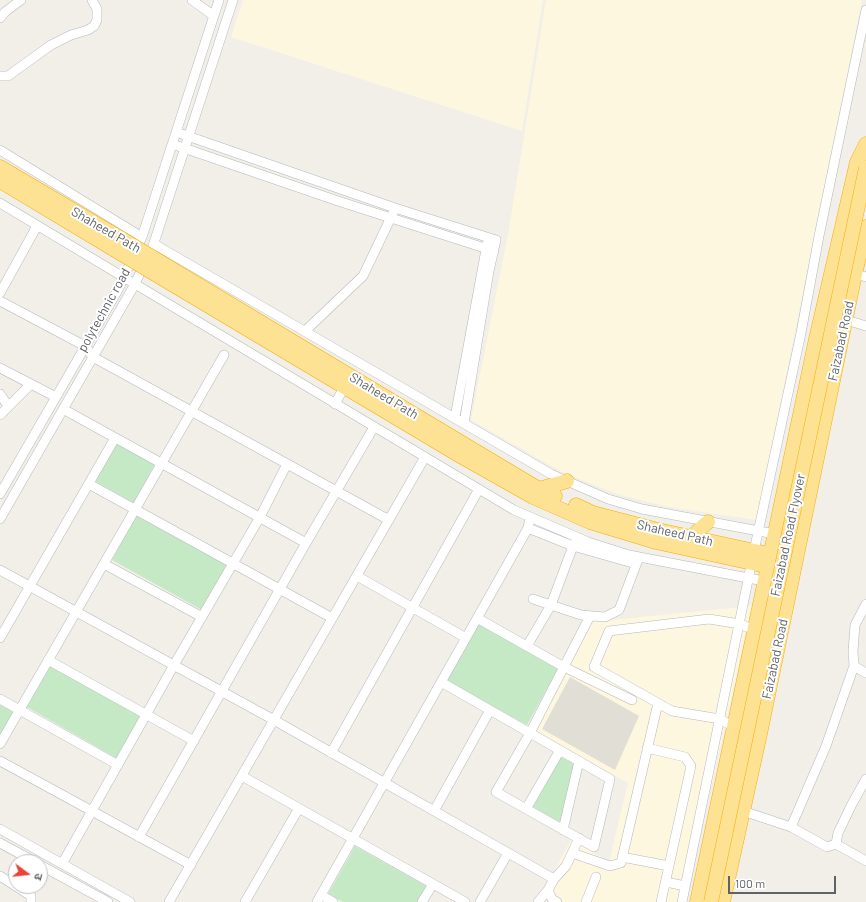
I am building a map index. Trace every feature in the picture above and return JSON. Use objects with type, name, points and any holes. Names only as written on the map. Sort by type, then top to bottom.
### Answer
[{"type":"highway","points":[[697,902],[816,339],[857,162],[866,144]]},
{"type":"highway","name":"Shaheed Path","points":[[9,165],[119,244]]},
{"type":"highway","name":"Faizabad Road Flyover","points":[[711,902],[866,168]]},
{"type":"highway","name":"Shaheed Path","points":[[0,181],[119,244],[539,489],[593,513],[691,537],[753,557]]},
{"type":"highway","name":"Faizabad Road","points":[[723,902],[846,320],[860,276],[866,227]]},
{"type":"highway","name":"Shaheed Path","points":[[164,271],[462,457],[533,497],[590,522],[656,542],[753,557],[794,566]]},
{"type":"highway","points":[[539,489],[567,481]]},
{"type":"highway","points":[[691,537],[708,522]]},
{"type":"street","points":[[0,18],[5,12],[21,0]]},
{"type":"street","points":[[0,76],[8,76],[51,45],[71,35],[88,30],[94,26],[97,20],[97,10],[92,0]]},
{"type":"street","points":[[192,0],[214,16]]},
{"type":"street","name":"polytechnic road","points":[[1,490],[123,278],[142,237],[219,0]]},
{"type":"street","points":[[0,519],[135,284],[154,244],[233,0]]},
{"type":"street","points":[[682,902],[750,578],[758,531],[801,333],[819,236],[866,10]]},
{"type":"street","points":[[206,38],[220,42]]},
{"type":"street","points":[[176,132],[395,208],[496,240],[490,249],[455,417]]},
{"type":"street","points":[[172,144],[338,201],[490,249]]},
{"type":"street","points":[[0,150],[9,165],[142,237]]},
{"type":"street","points":[[0,203],[123,278],[514,510],[559,530],[637,560]]},
{"type":"street","points":[[305,331],[363,276],[392,218],[395,208]]},
{"type":"street","points":[[0,293],[38,226]]},
{"type":"street","points":[[154,244],[305,331],[357,366],[455,417],[551,474],[608,499],[642,509],[800,539]]},
{"type":"street","points":[[464,423],[489,271],[490,249]]},
{"type":"street","points":[[0,301],[85,346],[93,357],[389,520]]},
{"type":"street","points":[[846,320],[866,326]]},
{"type":"street","points":[[0,744],[224,355]]},
{"type":"street","points":[[0,368],[56,396]]},
{"type":"street","points":[[0,415],[31,384]]},
{"type":"street","points":[[335,404],[342,393]]},
{"type":"street","points":[[0,394],[8,406]]},
{"type":"street","points":[[63,409],[306,543]]},
{"type":"street","points":[[139,837],[306,543],[374,427]]},
{"type":"street","points":[[0,638],[115,438]]},
{"type":"street","points":[[169,902],[425,457]]},
{"type":"street","points":[[62,864],[174,665],[260,517],[287,464]]},
{"type":"street","points":[[89,484],[332,618]]},
{"type":"street","points":[[330,752],[479,489]]},
{"type":"street","points":[[334,902],[319,898],[528,528],[530,517]]},
{"type":"street","points":[[528,528],[572,546],[637,560],[790,586]]},
{"type":"street","points":[[543,534],[559,530]]},
{"type":"street","points":[[527,646],[551,605],[572,546],[579,538]]},
{"type":"street","points":[[533,599],[581,615],[605,617],[618,610],[637,560]]},
{"type":"street","points":[[104,564],[202,617]]},
{"type":"street","points":[[0,570],[274,720],[554,879]]},
{"type":"street","points":[[357,576],[466,638]]},
{"type":"street","points":[[791,827],[826,746],[854,666],[853,651],[855,625],[866,604]]},
{"type":"street","points":[[441,682],[530,733],[560,750],[610,779],[594,847],[496,792],[530,733],[590,616]]},
{"type":"street","points":[[478,618],[564,667],[632,700]]},
{"type":"street","points":[[734,727],[720,719],[672,711],[594,667],[609,631],[709,618],[740,624],[755,631],[780,637]]},
{"type":"street","points":[[48,660],[194,741]]},
{"type":"street","points":[[854,666],[866,673]]},
{"type":"street","points":[[0,699],[118,765]]},
{"type":"street","points":[[572,853],[610,866],[621,863],[658,703]]},
{"type":"street","points":[[434,811],[490,710]]},
{"type":"street","points":[[647,748],[685,757],[690,766],[661,902]]},
{"type":"street","points":[[526,808],[560,750]]},
{"type":"street","points":[[0,761],[191,865]]},
{"type":"street","points":[[563,830],[579,761]]},
{"type":"street","points":[[242,776],[464,902]]},
{"type":"street","points":[[836,844],[838,833],[866,779]]},
{"type":"street","points":[[245,902],[299,808]]},
{"type":"street","points":[[743,811],[791,827],[827,847],[836,844],[866,861]]},
{"type":"street","points":[[0,829],[130,902]]},
{"type":"street","points":[[538,902],[548,890],[554,879],[566,866],[579,838]]},
{"type":"street","points":[[0,843],[20,854]]},
{"type":"street","points":[[480,902],[508,853]]},
{"type":"street","points":[[622,857],[669,866]]},
{"type":"street","points":[[48,869],[108,902]]},
{"type":"street","points":[[0,876],[31,896],[31,902]]},
{"type":"street","points":[[586,902],[596,877]]},
{"type":"street","points":[[666,882],[685,886]]},
{"type":"street","points":[[422,902],[432,884]]},
{"type":"street","points":[[548,890],[552,900],[557,902]]},
{"type":"shaded area","points":[[243,0],[543,0],[522,131],[231,37]]},
{"type":"shaded area","points":[[546,0],[862,0],[757,520],[669,507],[617,494],[564,473],[471,420],[508,235]]},
{"type":"shaded area","points":[[752,606],[685,902],[537,902],[571,840],[609,862],[628,783],[535,730],[592,622]]},
{"type":"shaded area","points":[[570,677],[639,716],[615,770],[542,729]]},
{"type":"green space","points":[[116,443],[155,464],[134,503],[95,481]]},
{"type":"green space","points":[[136,516],[227,565],[202,610],[112,560]]},
{"type":"green space","points":[[478,624],[558,669],[527,725],[446,681]]},
{"type":"green space","points":[[51,665],[140,716],[116,758],[27,707]]},
{"type":"green space","points":[[0,705],[13,712],[0,736]]},
{"type":"green space","points":[[561,757],[575,764],[561,823],[533,807]]},
{"type":"green space","points":[[355,846],[426,886],[418,902],[343,902],[328,894]]}]
